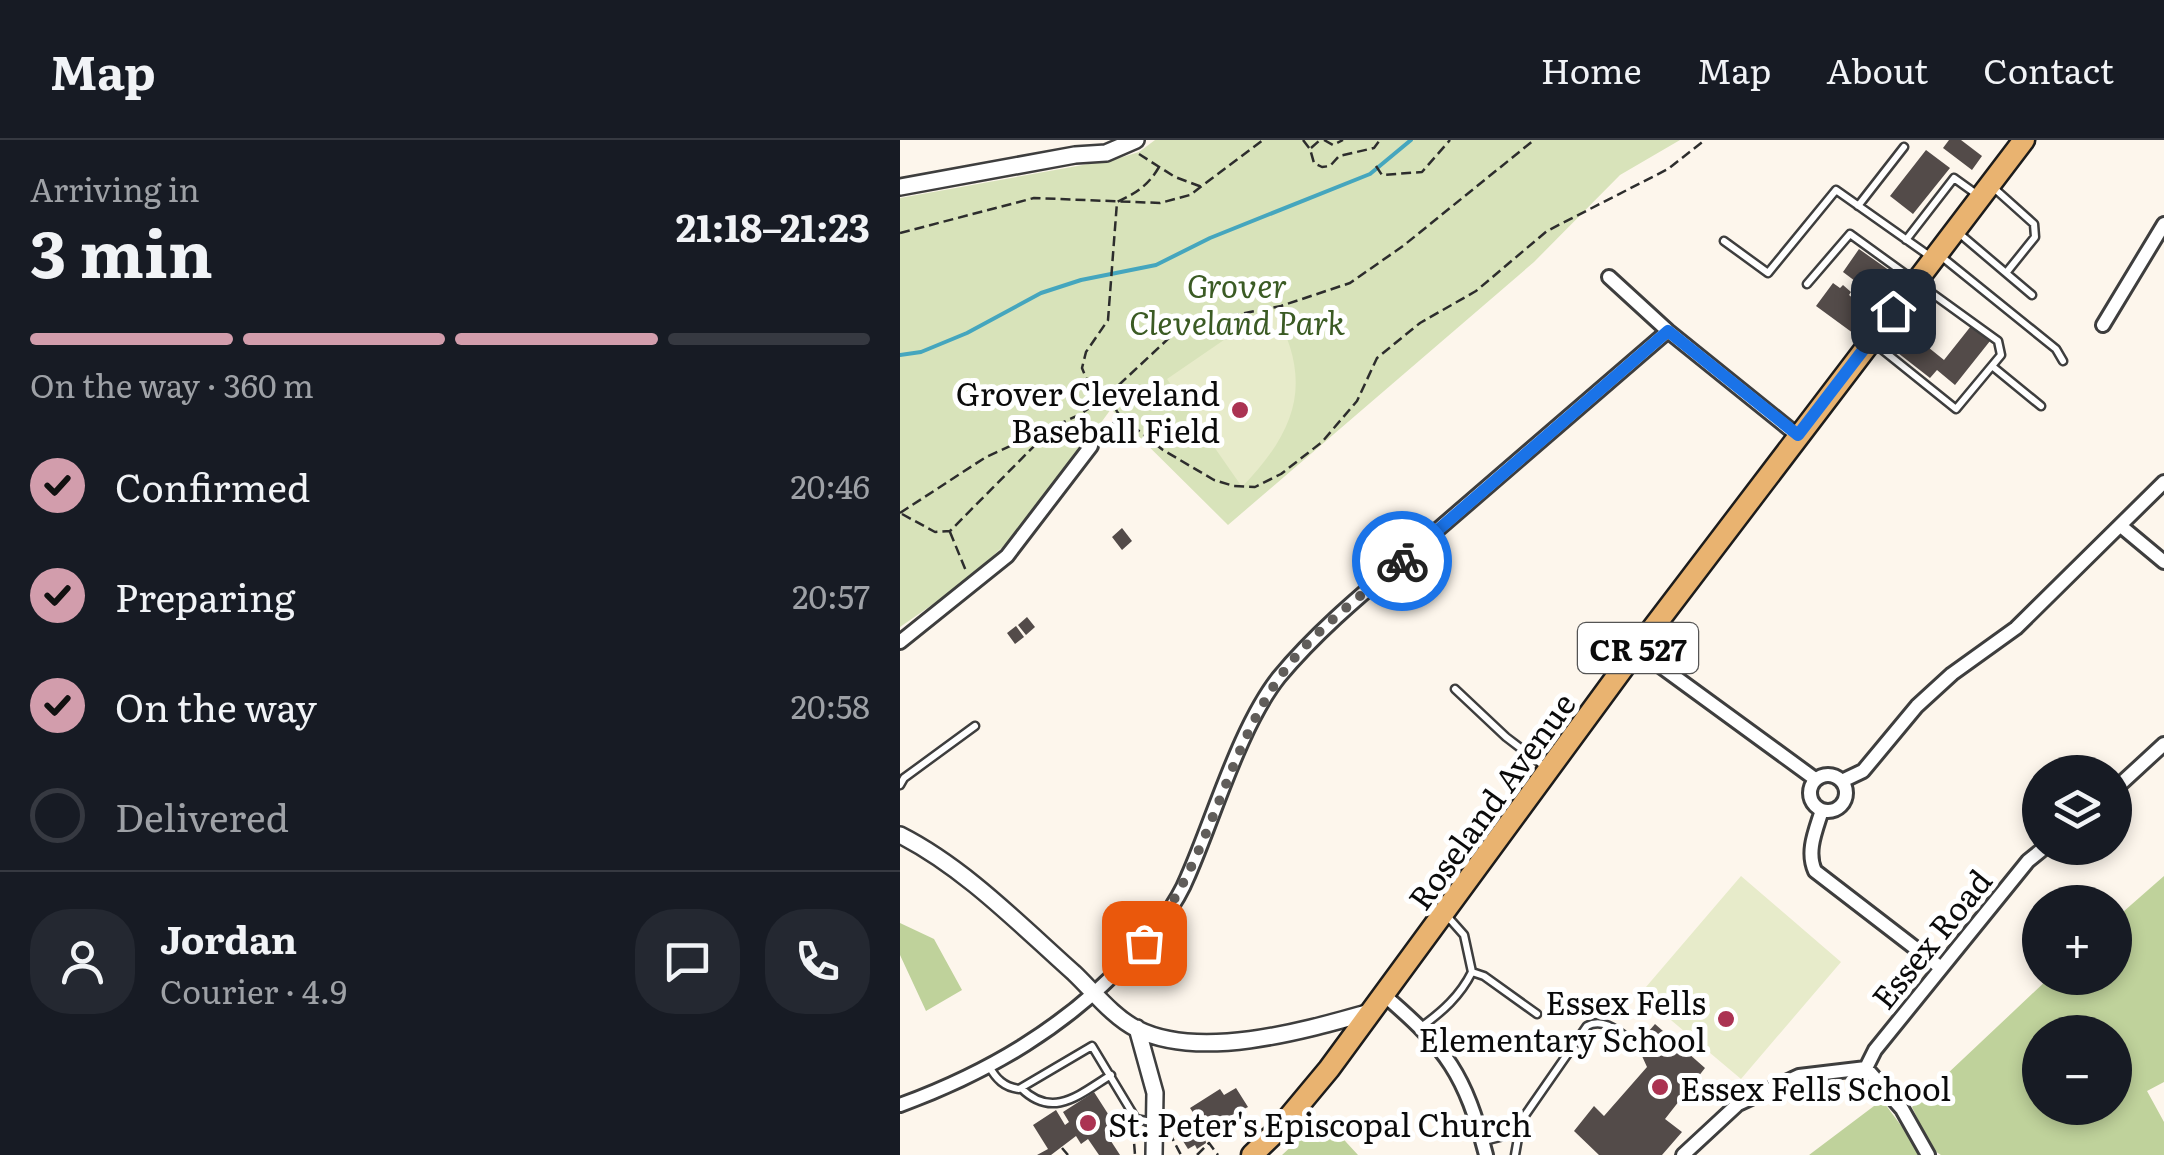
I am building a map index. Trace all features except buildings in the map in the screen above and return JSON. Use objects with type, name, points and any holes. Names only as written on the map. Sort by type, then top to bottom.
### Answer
[{"type":"main road","name":"Roseland Avenue","points":[[1252,1155],[1300,1104],[1377,1004],[1798,435],[2024,140]]},
{"type":"street","points":[[900,187],[1130,145]]},
{"type":"street","points":[[2103,325],[2164,224]]},
{"type":"street","points":[[1608,278],[1798,435]]},
{"type":"street","points":[[900,1106],[1029,1045],[1094,993],[1153,932],[1186,882],[1248,732],[1277,680],[1361,596],[1668,331]]},
{"type":"street","points":[[900,642],[978,582],[1030,530],[1091,446]]},
{"type":"street","points":[[1842,782],[1862,771],[1940,684],[2016,628],[2164,482]]},
{"type":"street","points":[[2122,526],[2164,562]]},
{"type":"street","points":[[1638,649],[1815,780]]},
{"type":"street","points":[[2132,773],[2164,744]]},
{"type":"street","points":[[1829,774],[1842,782],[1846,796],[1838,808],[1822,810],[1811,801],[1810,786],[1815,780],[1829,774]]},
{"type":"street","points":[[1822,810],[1812,848],[1814,871],[1941,968]]},
{"type":"street","points":[[900,835],[966,879],[1137,1028],[1178,1039],[1233,1042],[1281,1036],[1377,1004],[1420,1026],[1443,1050],[1460,1078],[1484,1148]]},
{"type":"street","name":"Essex Road","points":[[1866,1068],[1875,1050],[2025,865]]},
{"type":"street","points":[[1137,1028],[1152,1082],[1157,1126],[1154,1155]]},
{"type":"street","points":[[1683,1155],[1738,1104],[1799,1076],[1866,1068],[1902,1109],[1928,1155]]},
{"type":"lane","points":[[1858,206],[1904,148]]},
{"type":"lane","points":[[1906,240],[1954,178],[1985,191],[2034,224],[2035,238],[2006,273]]},
{"type":"lane","points":[[1724,240],[1768,273],[1836,190],[1935,256],[2056,349],[2063,361]]},
{"type":"lane","points":[[1955,230],[2032,296]]},
{"type":"lane","points":[[1808,284],[1850,234],[1998,341],[2001,355],[1956,409],[1870,340]]},
{"type":"lane","points":[[1992,366],[2041,406]]},
{"type":"lane","points":[[1455,689],[1506,738],[1549,770]]},
{"type":"lane","points":[[901,779],[975,726]]},
{"type":"lane","points":[[1420,1026],[1464,989],[1472,972],[1464,935],[1444,914]]},
{"type":"lane","points":[[1472,972],[1484,976],[1537,1014]]},
{"type":"lane","points":[[1484,1148],[1521,1121],[1587,1026],[1595,1021],[1605,1023],[1638,1046]]},
{"type":"lane","points":[[989,1066],[995,1078],[1008,1088],[1022,1088],[1092,1046],[1130,1112],[1136,1119],[1157,1126]]},
{"type":"lane","points":[[1022,1088],[1032,1099],[1067,1102],[1111,1076]]},
{"type":"lane","points":[[1514,1155],[1521,1121]]},
{"type":"path","points":[[900,233],[1034,198],[1160,203],[1190,195],[1263,140]]},
{"type":"path","points":[[1303,140],[1314,164],[1322,168],[1339,156],[1374,148],[1380,140]]},
{"type":"path","points":[[1310,149],[1322,140],[1333,145],[1343,140]]},
{"type":"path","points":[[1376,166],[1382,175],[1422,172],[1450,140]]},
{"type":"path","points":[[1054,426],[950,531],[935,532],[900,513],[986,457],[1054,426],[1079,415],[1107,396],[1183,325],[1281,306],[1350,283],[1403,246],[1534,140]]},
{"type":"path","points":[[1117,202],[1108,320],[1086,352],[1082,368],[1089,385],[1107,396],[1120,416],[1163,450],[1214,480],[1255,487],[1282,474],[1322,442],[1357,401],[1376,358],[1420,322],[1476,291],[1547,231],[1668,169],[1706,140]]},
{"type":"path","points":[[1130,145],[1159,168],[1202,187]]},
{"type":"path","points":[[1117,202],[1138,192],[1159,168]]},
{"type":"path","points":[[1091,446],[1120,416]]},
{"type":"path","points":[[950,531],[962,568],[978,582]]},
{"type":"path","points":[[1130,1112],[1134,1155]]},
{"type":"path","points":[[1157,1126],[1166,1126],[1181,1155]]},
{"type":"path","points":[[1197,1155],[1208,1143],[1218,1155]]},
{"type":"path","points":[[1062,1148],[1068,1155]]},
{"type":"green space","name":"Grover Cleveland Park","points":[[1155,140],[1680,140],[1620,175],[1534,262],[1228,525],[1111,409],[1027,524],[965,582],[900,627],[900,198],[1116,159],[1139,152]]},
{"type":"green space","name":"Grover Cleveland Baseball Field","points":[[1272,307],[1293,358],[1294,403],[1276,445],[1242,487],[1167,379]]},
{"type":"green space","points":[[1741,876],[1841,962],[1741,1079],[1640,994]]},
{"type":"green space","points":[[2164,876],[2164,1082],[2147,1091],[2164,1122],[2164,1155],[1941,1155],[1932,1149],[1912,1107],[2031,995],[2132,995],[2132,904]]},
{"type":"green space","points":[[900,923],[934,939],[962,990],[926,1011],[900,955]]},
{"type":"green space","points":[[1882,1100],[1923,1155],[1809,1155]]},
{"type":"green space","points":[[1323,1117],[1358,1155],[1282,1155]]},
{"type":"waterway","points":[[900,355],[921,352],[967,333],[1041,293],[1081,280],[1156,265],[1210,238],[1370,174],[1411,140]]},
{"type":"way so far","points":[[1144,943],[1186,882],[1248,732],[1277,680],[1311,642],[1402,561]]},
{"type":"place","name":"Grover Cleveland Baseball Field","points":[[1240,410]]},
{"type":"place","name":"Essex Fells Elementary School","points":[[1726,1019]]},
{"type":"place","name":"Essex Fells School","points":[[1660,1087]]},
{"type":"place","name":"St. Peter's Episcopal Church","points":[[1088,1123]]},
{"type":"route","points":[[1402,561],[1668,331],[1798,435],[1893,311]]}]
